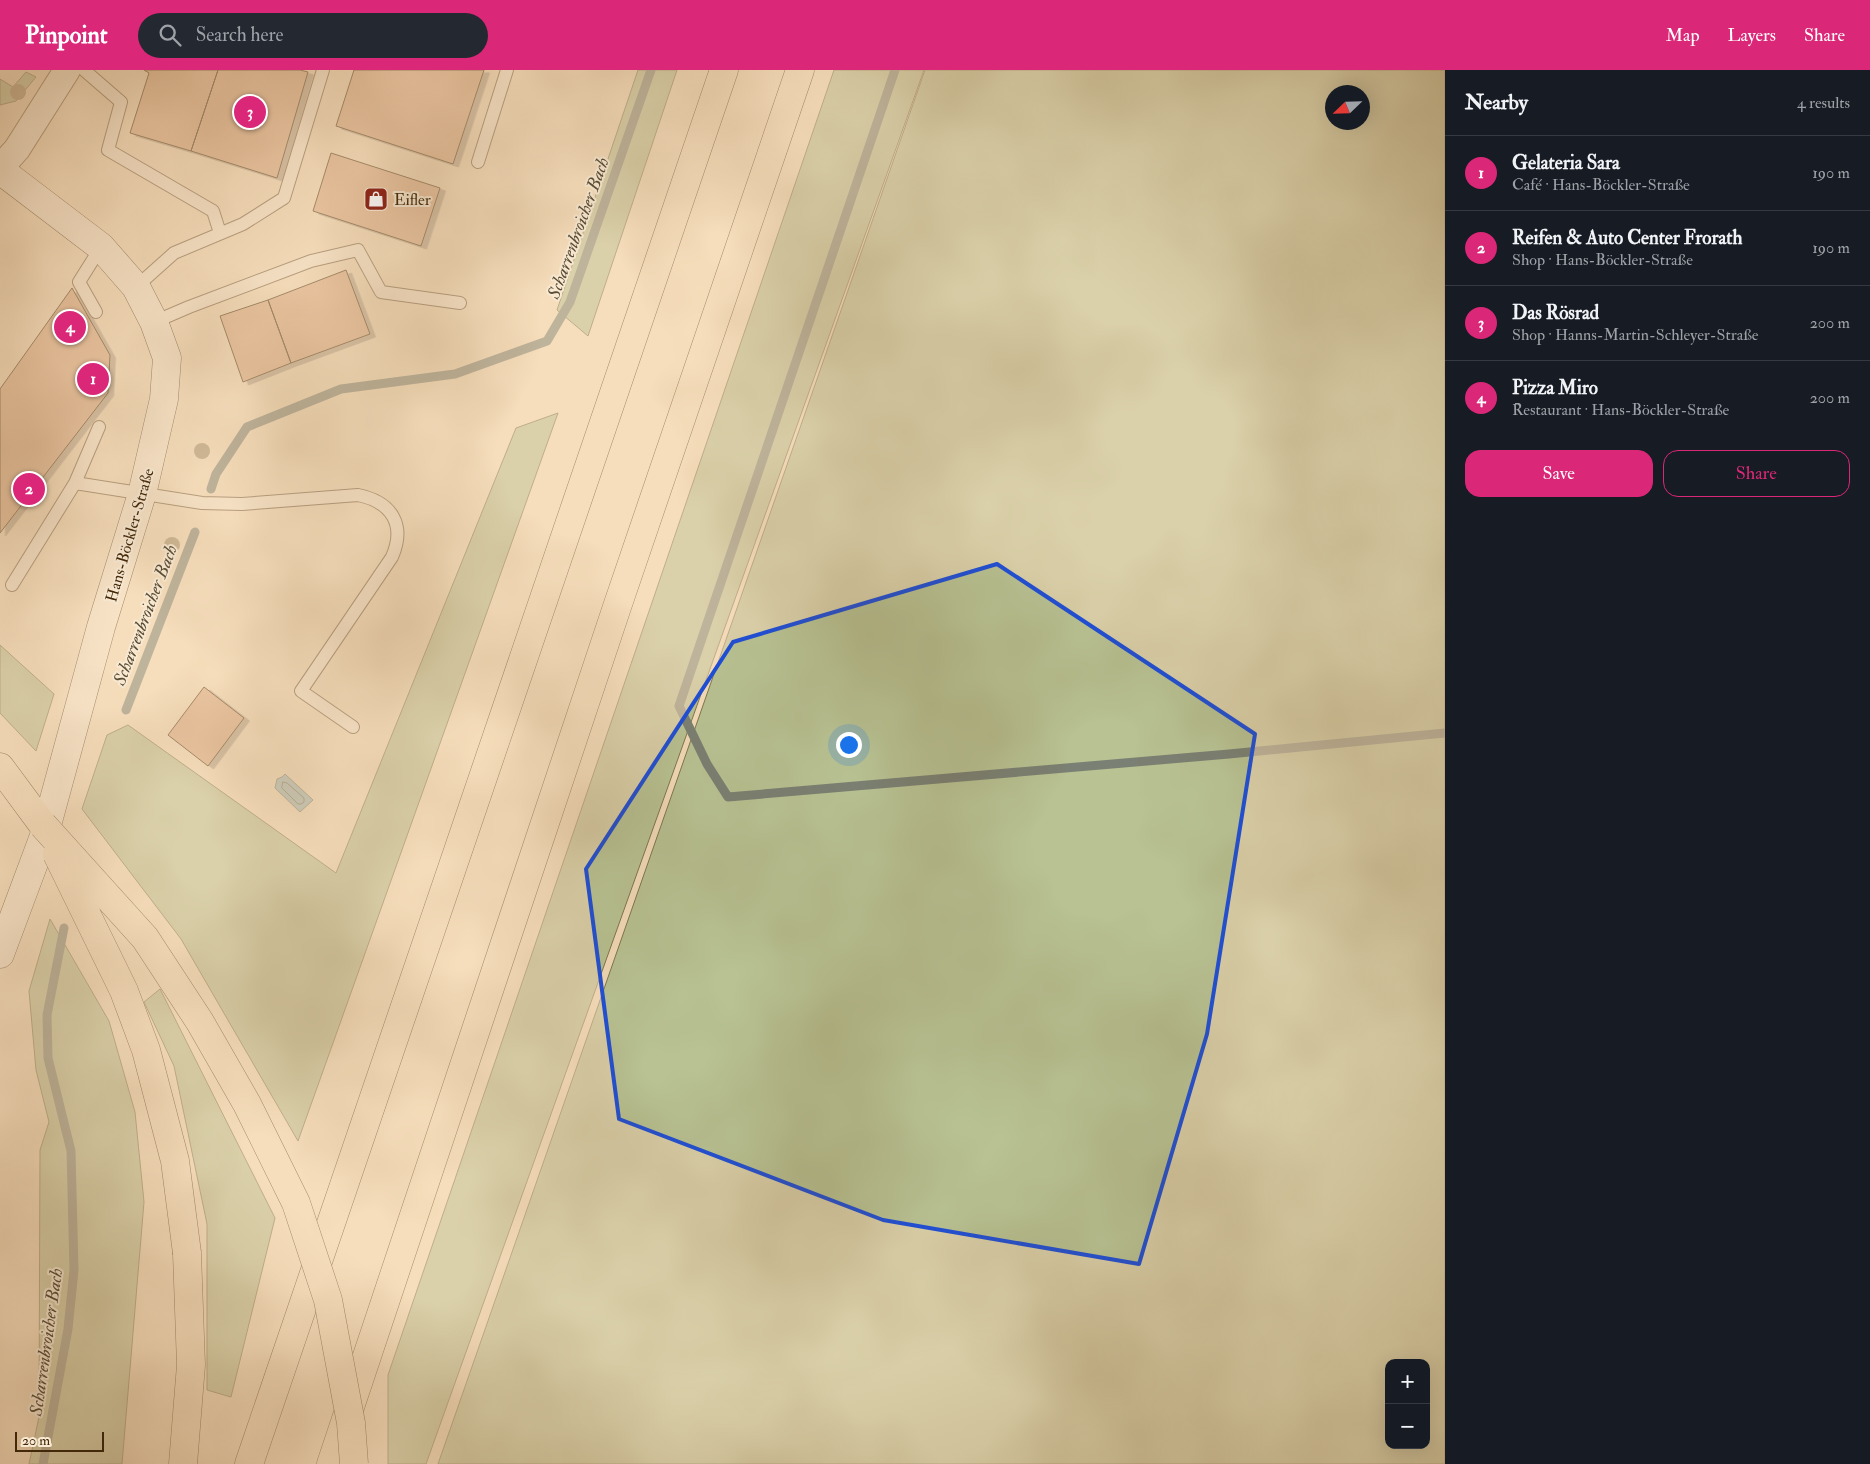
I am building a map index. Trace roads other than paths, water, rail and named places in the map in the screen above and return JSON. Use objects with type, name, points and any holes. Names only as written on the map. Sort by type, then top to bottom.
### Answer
[{"type":"highway","points":[[249,1464],[724,70]]},
{"type":"highway","points":[[331,1464],[620,598],[800,70]]},
{"type":"highway","points":[[0,767],[43,825],[145,938],[200,1022],[247,1104],[296,1203],[328,1300],[351,1423],[354,1464]]},
{"type":"highway","points":[[43,825],[124,991],[146,1050],[175,1161],[187,1253],[191,1365],[183,1464]]},
{"type":"street","points":[[0,169],[17,149],[69,71]]},
{"type":"street","name":"Hans-Böckler-Straße","points":[[0,169],[101,247],[136,287],[154,322],[167,358],[164,399],[142,494],[102,627],[44,836],[0,954]]},
{"type":"lane","points":[[136,287],[174,253],[243,224],[284,198],[323,70]]},
{"type":"lane","points":[[478,162],[507,70]]},
{"type":"lane","points":[[69,71],[121,102],[108,150],[213,211],[220,233]]},
{"type":"lane","points":[[96,312],[79,282],[101,247]]},
{"type":"lane","points":[[154,322],[311,261],[358,250],[381,292],[460,303]]},
{"type":"lane","points":[[12,585],[76,483],[99,427]]},
{"type":"lane","points":[[76,483],[202,503],[242,504],[358,495],[373,498],[385,506],[394,518],[399,533],[394,551],[301,691],[353,727]]},
{"type":"water","points":[[285,774],[313,800],[300,812],[275,788],[277,779]]},
{"type":"waterway","name":"Scharrenbroicher Bach","points":[[211,489],[216,474],[247,427],[341,389],[455,374],[547,341],[570,302],[651,70]]},
{"type":"waterway","points":[[895,70],[679,706],[707,764],[728,797],[1229,754],[1445,733]]},
{"type":"waterway","name":"Scharrenbroicher Bach","points":[[126,710],[195,532]]},
{"type":"waterway","name":"Scharrenbroicher Bach","points":[[43,1464],[68,1329],[74,1270],[71,1151],[48,1058],[47,1015],[64,928]]},
{"type":"place","name":"Das Rösrad","points":[[250,112]]},
{"type":"place","name":"Eifler","points":[[376,199]]},
{"type":"place","name":"Pizza Miro","points":[[70,327]]},
{"type":"place","name":"Gelateria Sara","points":[[93,379]]},
{"type":"place","name":"Reifen & Auto Center Frorath","points":[[29,489]]}]
